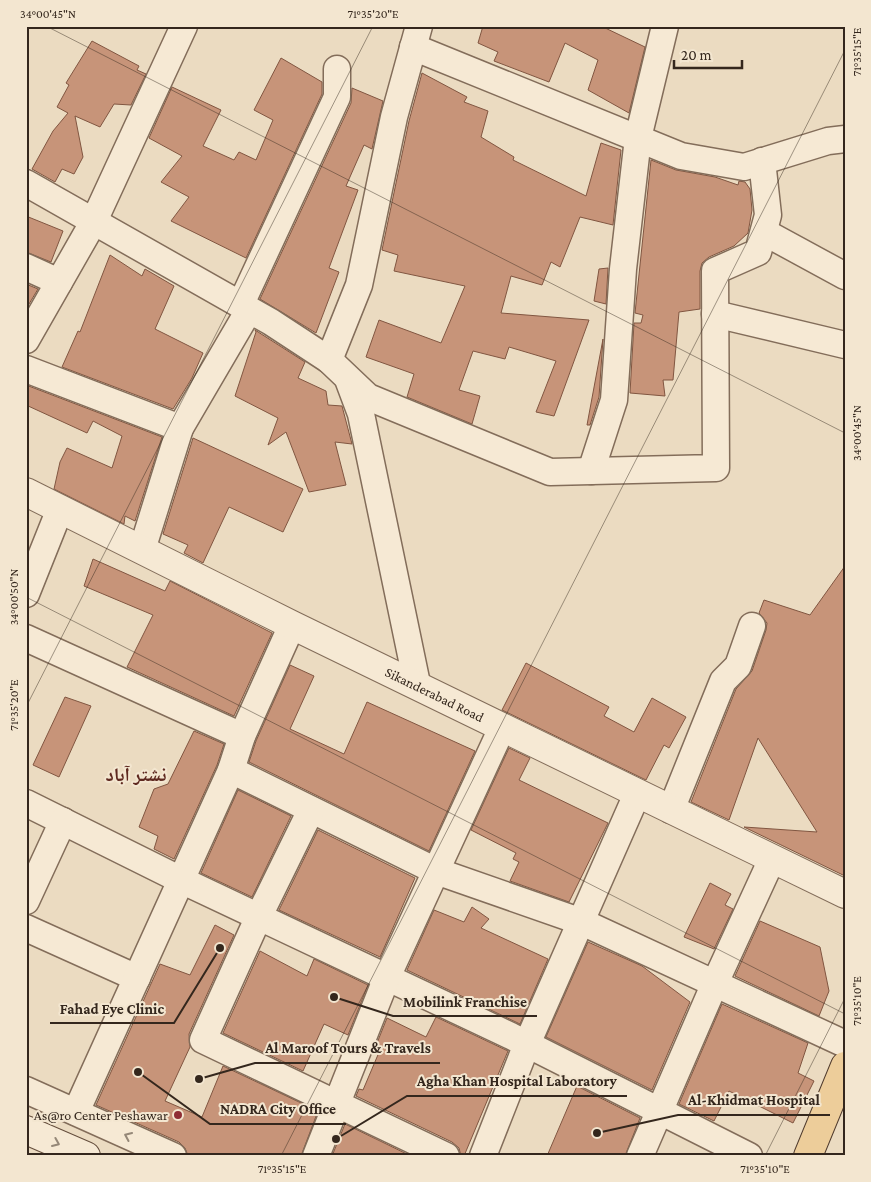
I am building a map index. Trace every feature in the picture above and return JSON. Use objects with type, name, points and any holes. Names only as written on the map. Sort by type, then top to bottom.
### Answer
[{"type":"main road","points":[[808,1156],[845,1066]]},
{"type":"street","points":[[26,340],[94,221],[184,26]]},
{"type":"street","points":[[591,471],[614,400],[623,269],[638,138],[665,26]]},
{"type":"street","points":[[329,360],[360,286],[394,117],[416,37],[681,156],[744,167],[828,142],[845,139]]},
{"type":"street","points":[[142,550],[180,428],[245,307],[337,97],[337,69]]},
{"type":"street","points":[[26,183],[245,307],[329,360],[368,397],[550,472],[716,468],[715,271],[758,252],[768,215],[762,161]]},
{"type":"street","points":[[764,232],[845,276]]},
{"type":"street","points":[[26,268],[59,282]]},
{"type":"street","points":[[716,314],[845,344]]},
{"type":"street","points":[[26,369],[180,428]]},
{"type":"street","points":[[348,379],[361,414],[416,684]]},
{"type":"street","name":"Sikanderabad Road","points":[[26,492],[292,625],[845,894]]},
{"type":"street","points":[[26,594],[60,509]]},
{"type":"street","points":[[76,1112],[231,770],[242,736],[292,625]]},
{"type":"street","points":[[671,810],[723,681],[738,666],[752,626]]},
{"type":"street","points":[[26,638],[242,736]]},
{"type":"street","points":[[316,1156],[387,977],[502,728]]},
{"type":"street","points":[[231,770],[436,871],[582,922],[845,1044]]},
{"type":"street","points":[[483,1156],[527,1044],[637,794]]},
{"type":"street","points":[[26,803],[181,880],[527,1044],[749,1156]]},
{"type":"street","points":[[311,810],[259,916],[203,1040],[446,1156]]},
{"type":"street","points":[[26,901],[63,821]]},
{"type":"street","points":[[640,1156],[772,859]]},
{"type":"street","points":[[26,928],[137,978]]},
{"type":"street","points":[[26,1090],[173,1156]]},
{"type":"street","points":[[26,1130],[86,1156]]},
{"type":"building","points":[[483,26],[601,26],[645,47],[629,113],[588,90],[598,60],[565,43],[549,82],[494,61],[498,52],[478,43]]},
{"type":"building","points":[[92,41],[139,66],[137,70],[146,74],[131,105],[114,104],[100,127],[75,116],[83,157],[74,174],[62,169],[55,182],[32,169],[53,131],[68,113],[57,107],[69,85],[66,83]]},
{"type":"building","points":[[281,58],[322,82],[322,94],[246,258],[171,221],[189,197],[161,182],[182,156],[149,138],[172,87],[221,110],[203,146],[234,160],[239,152],[256,160],[273,120],[254,110]]},
{"type":"building","points":[[422,73],[467,97],[464,102],[488,111],[481,137],[514,157],[513,160],[586,196],[601,143],[621,150],[613,225],[580,217],[560,267],[551,262],[542,285],[511,276],[501,313],[589,320],[554,416],[536,412],[556,361],[509,347],[505,359],[473,351],[459,390],[480,396],[472,424],[407,397],[414,374],[366,357],[379,320],[441,343],[465,286],[394,271],[398,255],[382,250],[409,121]]},
{"type":"building","points":[[352,88],[383,101],[372,149],[364,145],[346,186],[358,190],[329,268],[339,272],[316,333],[260,299],[351,103]]},
{"type":"building","points":[[651,160],[676,170],[715,177],[738,185],[739,181],[745,182],[750,189],[752,210],[748,233],[734,246],[709,257],[702,263],[700,271],[700,309],[679,312],[673,380],[663,380],[665,396],[630,393],[634,323],[641,323],[643,315],[635,313]]},
{"type":"building","points":[[26,216],[63,231],[51,262],[26,252]]},
{"type":"building","points":[[110,255],[142,276],[145,269],[174,286],[155,329],[203,353],[192,378],[173,409],[62,367],[78,331],[80,332]]},
{"type":"building","points":[[608,268],[606,304],[594,301],[599,269]]},
{"type":"building","points":[[26,284],[38,289],[26,309]]},
{"type":"building","points":[[255,330],[305,362],[298,378],[326,391],[328,405],[342,406],[352,444],[335,442],[346,485],[309,492],[286,432],[268,445],[278,418],[235,396],[256,332]]},
{"type":"building","points":[[603,339],[599,397],[590,425],[587,425]]},
{"type":"building","points":[[26,385],[162,437],[135,521],[125,516],[124,524],[54,489],[60,462],[67,448],[112,468],[122,436],[93,421],[87,433],[26,405]]},
{"type":"building","points":[[193,438],[303,489],[283,532],[229,507],[203,563],[184,553],[188,545],[163,534]]},
{"type":"building","points":[[93,559],[165,591],[170,581],[272,633],[234,716],[127,667],[153,615],[84,586]]},
{"type":"building","points":[[845,566],[845,876],[744,827],[817,832],[758,738],[729,820],[691,802],[736,689],[752,671],[766,630],[767,623],[759,613],[764,600],[810,615]]},
{"type":"building","points":[[526,663],[609,707],[604,716],[634,732],[652,698],[686,717],[669,748],[664,745],[646,780],[502,710]]},
{"type":"building","points":[[290,665],[314,676],[290,729],[344,754],[367,702],[475,751],[429,851],[249,762],[256,741]]},
{"type":"building","points":[[65,697],[91,706],[59,777],[33,765]]},
{"type":"building","points":[[194,731],[224,744],[217,765],[174,859],[154,849],[158,836],[139,827],[154,789],[168,784]]},
{"type":"building","points":[[509,748],[530,758],[519,780],[608,823],[569,902],[510,881],[519,862],[513,859],[516,853],[471,830]]},
{"type":"building","points":[[238,790],[291,816],[252,897],[201,873]]},
{"type":"building","points":[[318,830],[415,878],[380,957],[279,910]]},
{"type":"building","points":[[710,883],[731,894],[725,905],[733,909],[714,949],[684,937]]},
{"type":"building","points":[[472,907],[489,919],[481,928],[548,959],[520,1024],[407,970],[434,910],[464,922]]},
{"type":"building","points":[[760,921],[820,947],[829,991],[819,1016],[735,976]]},
{"type":"building","points":[[215,925],[234,935],[189,1034],[190,1047],[165,1101],[202,1117],[223,1066],[318,1111],[301,1156],[188,1156],[185,1148],[179,1142],[96,1105],[160,964],[190,975]]},
{"type":"building","points":[[588,942],[642,966],[690,1002],[652,1090],[546,1037]]},
{"type":"building","points":[[260,951],[307,976],[314,959],[368,985],[348,1035],[324,1024],[303,1071],[223,1033]]},
{"type":"building","points":[[722,1004],[808,1043],[798,1073],[814,1081],[793,1123],[729,1091],[714,1121],[679,1104]]},
{"type":"building","points":[[436,1017],[508,1051],[464,1156],[461,1156],[459,1148],[452,1142],[356,1096],[359,1089],[363,1090],[380,1050],[375,1048],[387,1018],[426,1037]]},
{"type":"building","points":[[577,1086],[640,1118],[625,1156],[547,1156]]},
{"type":"building","points":[[345,1124],[411,1156],[332,1156]]},
{"type":"place","name":"Fahad Eye Clinic","points":[[220,948]]},
{"type":"place","name":"Mobilink Franchise","points":[[334,997]]},
{"type":"place","name":"NADRA City Office","points":[[138,1072]]},
{"type":"place","name":"Al Maroof Tours & Travels","points":[[199,1079]]},
{"type":"place","name":"As@ro Center Peshawar","points":[[178,1115]]},
{"type":"place","name":"Al-Khidmat Hospital","points":[[597,1133]]},
{"type":"place","name":"Agha Khan Hospital Laboratory","points":[[336,1139]]},
{"type":"district","name":"نشتر آباد","points":[[136,774]]}]
